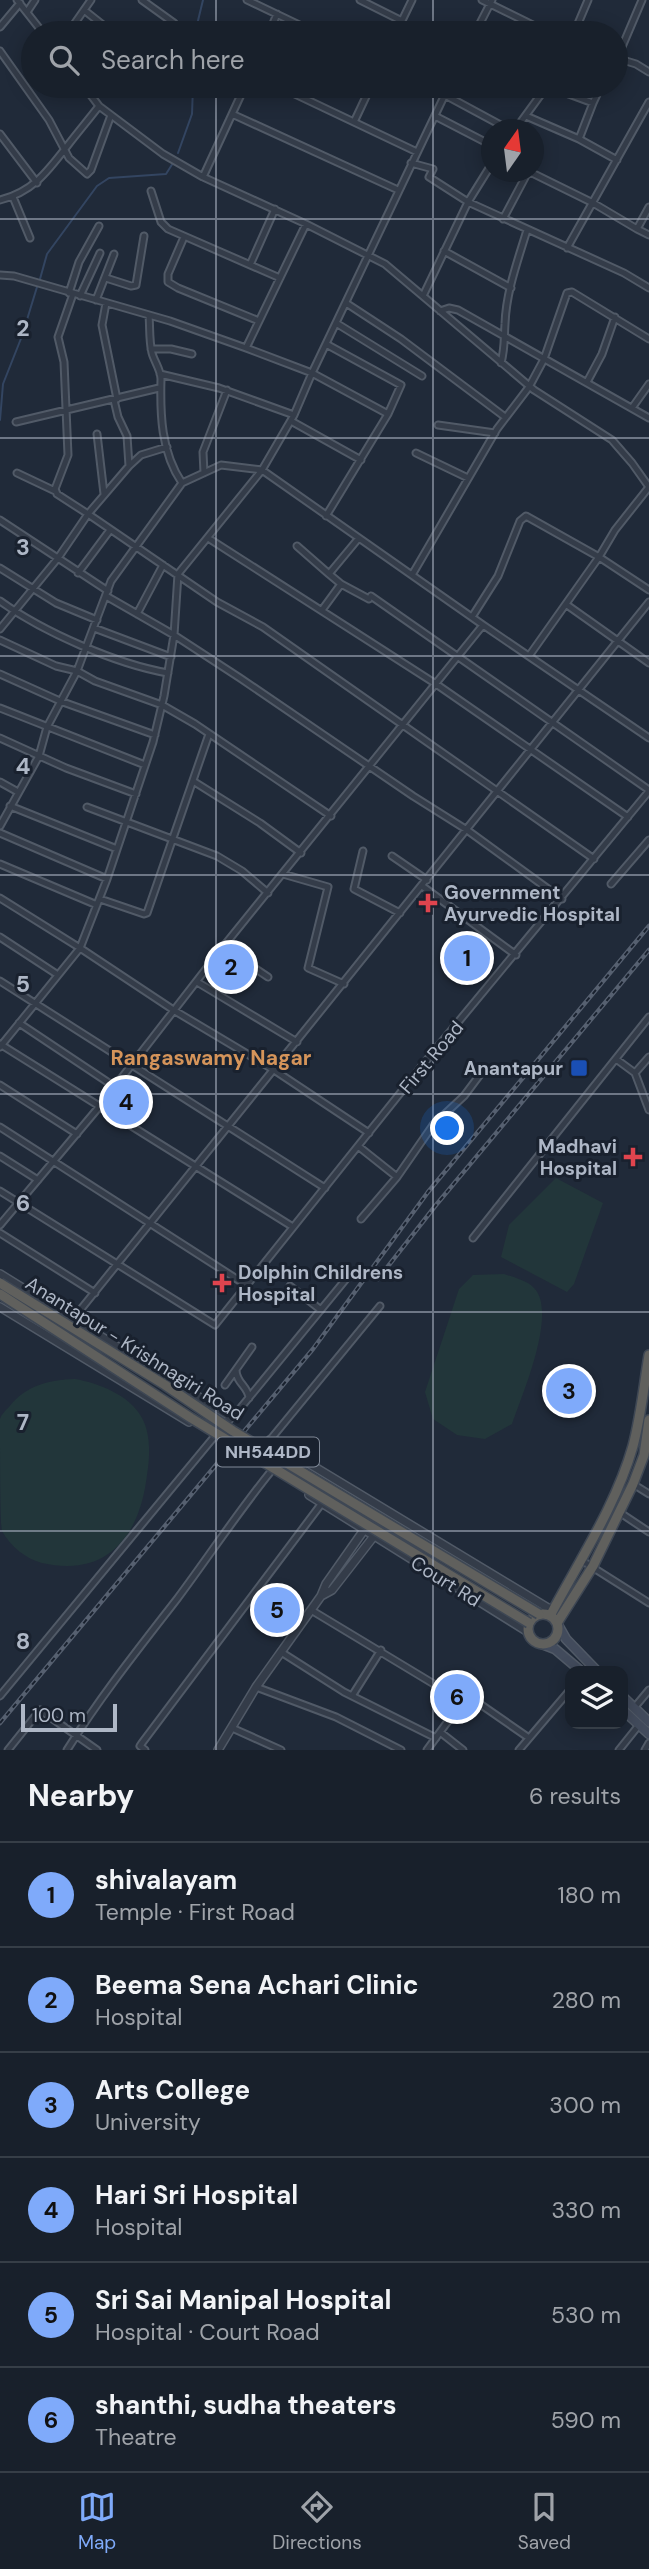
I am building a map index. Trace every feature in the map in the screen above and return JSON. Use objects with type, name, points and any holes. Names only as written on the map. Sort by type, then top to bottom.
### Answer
[{"type":"highway","name":"Anantapur - Krishnagiri Road","points":[[0,1283],[141,1370],[233,1431],[539,1614],[554,1619]]},
{"type":"highway","name":"NH544DD","points":[[0,1294],[191,1418],[528,1628]]},
{"type":"highway","points":[[539,1614],[528,1628],[533,1640],[542,1644],[555,1638],[554,1619],[623,1476],[633,1446],[649,1355]]},
{"type":"highway","points":[[554,1619],[593,1566],[633,1484],[644,1455],[649,1420]]},
{"type":"main road","points":[[554,1619],[566,1639],[592,1666]]},
{"type":"main road","points":[[542,1644],[555,1649],[575,1666]]},
{"type":"main road","points":[[628,1702],[649,1723]]},
{"type":"main road","points":[[628,1715],[649,1734]]},
{"type":"street","points":[[27,12],[35,0]]},
{"type":"street","points":[[76,21],[91,0]]},
{"type":"street","points":[[142,0],[171,21]]},
{"type":"street","points":[[247,0],[291,21]]},
{"type":"street","points":[[360,0],[402,21],[412,0]]},
{"type":"street","points":[[482,0],[527,21]]},
{"type":"street","points":[[579,21],[589,0]]},
{"type":"street","points":[[628,32],[642,0]]},
{"type":"street","points":[[0,27],[19,2],[34,21]]},
{"type":"street","points":[[481,21],[491,2]]},
{"type":"street","points":[[84,10],[98,21]]},
{"type":"street","points":[[274,21],[277,14]]},
{"type":"street","points":[[0,51],[21,78]]},
{"type":"street","points":[[628,62],[649,72]]},
{"type":"street","points":[[34,98],[69,158],[87,174],[91,170],[111,115]]},
{"type":"street","points":[[93,98],[99,106],[155,149],[204,177],[370,254],[529,387],[612,440],[649,487],[615,530],[567,605],[529,656]]},
{"type":"street","points":[[204,177],[239,98]]},
{"type":"street","points":[[303,98],[417,152]]},
{"type":"street","points":[[354,122],[365,98]]},
{"type":"street","points":[[293,1227],[1,1046],[80,948],[107,879],[155,735],[162,705],[174,635],[178,574],[262,470],[293,418],[443,98]]},
{"type":"street","points":[[452,98],[492,119]]},
{"type":"street","points":[[523,119],[539,98]]},
{"type":"street","points":[[579,98],[593,103]]},
{"type":"street","points":[[579,139],[595,98]]},
{"type":"street","points":[[567,248],[649,102]]},
{"type":"street","points":[[0,200],[13,197],[37,183],[54,166],[99,106]]},
{"type":"street","points":[[232,114],[398,190]]},
{"type":"street","points":[[435,116],[481,139]]},
{"type":"street","points":[[526,116],[579,139],[617,160]]},
{"type":"street","points":[[0,134],[37,183]]},
{"type":"street","points":[[411,163],[433,169],[429,177],[468,202],[649,288]]},
{"type":"street","points":[[544,179],[593,202],[649,235]]},
{"type":"street","points":[[423,296],[468,202],[481,182]]},
{"type":"street","points":[[503,219],[523,182]]},
{"type":"street","points":[[151,191],[164,226],[280,278]]},
{"type":"street","points":[[13,197],[30,237]]},
{"type":"street","points":[[637,229],[649,207]]},
{"type":"street","points":[[250,265],[275,209]]},
{"type":"street","points":[[246,348],[306,224]]},
{"type":"street","points":[[74,295],[79,262],[99,226]]},
{"type":"street","points":[[501,363],[511,288],[527,230]]},
{"type":"street","points":[[106,278],[131,286],[136,285],[144,236]]},
{"type":"street","points":[[184,237],[168,274],[169,282],[259,321]]},
{"type":"street","points":[[444,251],[511,288]]},
{"type":"street","points":[[55,491],[68,459],[64,358],[58,337],[74,295],[100,253]]},
{"type":"street","points":[[96,300],[114,254]]},
{"type":"street","points":[[0,275],[14,276],[149,315],[246,348],[312,373],[388,414]]},
{"type":"street","points":[[412,575],[495,433],[529,387],[544,359],[567,293],[572,292],[649,340]]},
{"type":"street","points":[[106,303],[102,325],[118,417],[127,436],[129,466]]},
{"type":"street","points":[[346,303],[401,339],[505,418]]},
{"type":"street","points":[[440,311],[449,308],[458,310],[649,418]]},
{"type":"street","points":[[149,315],[151,349],[160,374],[159,406],[167,447],[171,467],[182,483]]},
{"type":"street","points":[[587,382],[602,354],[615,317]]},
{"type":"street","points":[[336,323],[422,376]]},
{"type":"street","points":[[326,344],[401,385],[388,414],[326,516]]},
{"type":"street","points":[[151,349],[171,349],[192,354]]},
{"type":"street","points":[[160,374],[227,390],[293,418],[361,460]]},
{"type":"street","points":[[632,408],[649,384]]},
{"type":"street","points":[[16,422],[159,388]]},
{"type":"street","points":[[204,473],[203,452],[227,390]]},
{"type":"street","points":[[438,425],[495,433]]},
{"type":"street","points":[[97,434],[104,494]]},
{"type":"street","points":[[0,629],[58,558],[88,514],[129,466],[141,455],[167,447]]},
{"type":"street","points":[[416,453],[468,478]]},
{"type":"street","points":[[0,826],[39,756],[47,727],[77,671],[111,581],[182,483],[220,465],[262,470],[649,738]]},
{"type":"street","points":[[16,474],[55,491],[217,602],[263,627],[594,859]]},
{"type":"street","points":[[472,617],[498,576],[520,521],[526,516],[599,557],[649,590]]},
{"type":"street","points":[[0,520],[137,614],[174,635],[467,830],[562,899]]},
{"type":"street","points":[[78,573],[110,530]]},
{"type":"street","points":[[208,538],[436,684],[628,817]]},
{"type":"street","points":[[329,574],[358,539]]},
{"type":"street","points":[[297,546],[341,584],[370,598],[459,657],[649,791]]},
{"type":"street","points":[[137,614],[163,565]]},
{"type":"street","points":[[0,568],[56,603],[97,620]]},
{"type":"street","points":[[322,610],[341,584]]},
{"type":"street","points":[[0,601],[14,611],[86,646],[130,664],[168,673]]},
{"type":"street","points":[[73,1319],[649,602]]},
{"type":"street","points":[[567,605],[649,663]]},
{"type":"street","points":[[0,1225],[99,1107],[223,947],[483,625]]},
{"type":"street","points":[[94,628],[171,657]]},
{"type":"street","points":[[0,640],[56,666],[77,671],[95,681],[162,705],[331,816]]},
{"type":"street","points":[[0,674],[61,701],[155,735]]},
{"type":"street","points":[[0,708],[145,765]]},
{"type":"street","points":[[0,864],[98,902],[146,915],[209,734]]},
{"type":"street","points":[[0,738],[136,794]]},
{"type":"street","points":[[193,781],[251,817],[301,853]]},
{"type":"street","points":[[0,782],[18,792]]},
{"type":"street","name":"First Road","points":[[118,1265],[215,1325],[649,791]]},
{"type":"street","points":[[0,804],[117,849]]},
{"type":"street","points":[[88,807],[227,861],[268,893]]},
{"type":"street","points":[[0,833],[107,879]]},
{"type":"street","points":[[611,884],[649,840]]},
{"type":"street","points":[[363,851],[354,889],[400,913]]},
{"type":"street","points":[[392,856],[426,880]]},
{"type":"street","points":[[284,874],[328,887],[308,968],[344,984]]},
{"type":"street","points":[[422,886],[516,955]]},
{"type":"street","points":[[0,898],[175,1011],[275,1070],[369,1133]]},
{"type":"street","points":[[0,937],[58,975]]},
{"type":"street","points":[[223,947],[268,977]]},
{"type":"street","points":[[0,981],[324,1188]]},
{"type":"street","points":[[197,982],[297,1042]]},
{"type":"street","points":[[473,1238],[649,1017]]},
{"type":"street","points":[[19,1023],[115,1087]]},
{"type":"street","points":[[635,1073],[649,1057]]},
{"type":"street","points":[[616,1059],[635,1073],[649,1110]]},
{"type":"street","points":[[361,1219],[397,1177],[433,1125],[464,1096],[482,1072]]},
{"type":"street","points":[[0,1085],[77,1134]]},
{"type":"street","points":[[0,1127],[246,1285]]},
{"type":"street","points":[[358,1146],[397,1177]]},
{"type":"street","points":[[0,1156],[38,1180]]},
{"type":"street","points":[[0,1191],[118,1265]]},
{"type":"street","points":[[0,1233],[95,1293]]},
{"type":"street","points":[[0,1696],[351,1273]]},
{"type":"street","points":[[0,1274],[231,1417]]},
{"type":"street","points":[[290,1286],[321,1310]]},
{"type":"street","points":[[67,1750],[237,1514],[272,1470],[255,1458],[380,1306]]},
{"type":"street","points":[[0,1307],[214,1437]]},
{"type":"street","points":[[225,1385],[252,1347]]},
{"type":"street","points":[[236,1370],[236,1379],[248,1392],[248,1398]]},
{"type":"street","points":[[270,1440],[554,1619]]},
{"type":"street","name":"Court Rd","points":[[272,1470],[364,1530],[528,1628]]},
{"type":"street","points":[[633,1484],[649,1494]]},
{"type":"street","points":[[145,1750],[140,1746],[142,1743],[322,1503]]},
{"type":"street","points":[[619,1513],[649,1532]]},
{"type":"street","points":[[218,1750],[256,1687],[311,1611],[326,1584],[364,1530]]},
{"type":"street","points":[[321,1596],[332,1590],[374,1536]]},
{"type":"street","points":[[581,1560],[649,1603]]},
{"type":"street","points":[[311,1611],[463,1701]]},
{"type":"street","points":[[352,1696],[380,1650]]},
{"type":"street","points":[[281,1653],[352,1696],[438,1735],[463,1750]]},
{"type":"street","points":[[256,1687],[336,1717],[401,1750]]},
{"type":"street","points":[[634,1708],[649,1690]]},
{"type":"street","points":[[427,1750],[467,1695],[529,1738]]},
{"type":"street","points":[[519,1750],[565,1696]]},
{"type":"street","points":[[8,1750],[40,1710],[97,1750]]},
{"type":"street","points":[[619,1750],[639,1725]]},
{"type":"street","points":[[232,1728],[281,1750]]},
{"type":"street","points":[[645,1750],[649,1743]]},
{"type":"green space","points":[[556,1178],[603,1203],[574,1284],[567,1292],[501,1257],[509,1225]]},
{"type":"green space","points":[[504,1274],[534,1288],[540,1300],[540,1334],[530,1375],[512,1424],[485,1439],[457,1435],[433,1419],[425,1392],[459,1289],[473,1275]]},
{"type":"green space","points":[[75,1379],[113,1391],[137,1410],[147,1431],[149,1461],[137,1516],[117,1547],[102,1558],[85,1564],[65,1566],[42,1563],[24,1555],[2,1531],[0,1419],[23,1393],[30,1389],[47,1382]]},
{"type":"waterway","points":[[198,21],[203,0]]},
{"type":"waterway","points":[[178,153],[192,114],[193,98]]},
{"type":"waterway","points":[[40,279],[47,254],[97,186],[109,178],[166,174],[173,163]]},
{"type":"waterway","points":[[0,420],[3,384],[37,287]]},
{"type":"railway","points":[[0,1723],[313,1349],[428,1192],[649,926]]},
{"type":"railway","points":[[378,1279],[436,1205],[649,950]]},
{"type":"place","name":"Government Ayurvedic Hospital","points":[[428,903]]},
{"type":"place","name":"shivalayam","points":[[467,958]]},
{"type":"place","name":"Beema Sena Achari Clinic","points":[[231,967]]},
{"type":"place","name":"Anantapur","points":[[579,1068]]},
{"type":"place","name":"Hari Sri Hospital","points":[[126,1102]]},
{"type":"place","name":"Madhavi Hospital","points":[[633,1157]]},
{"type":"place","name":"Dolphin Childrens Hospital","points":[[222,1283]]},
{"type":"place","name":"Arts College","points":[[569,1391]]},
{"type":"place","name":"Sri Sai Manipal Hospital","points":[[277,1610]]},
{"type":"place","name":"shanthi, sudha theaters","points":[[457,1697]]},
{"type":"district","name":"Rangaswamy Nagar","points":[[211,1058]]}]
